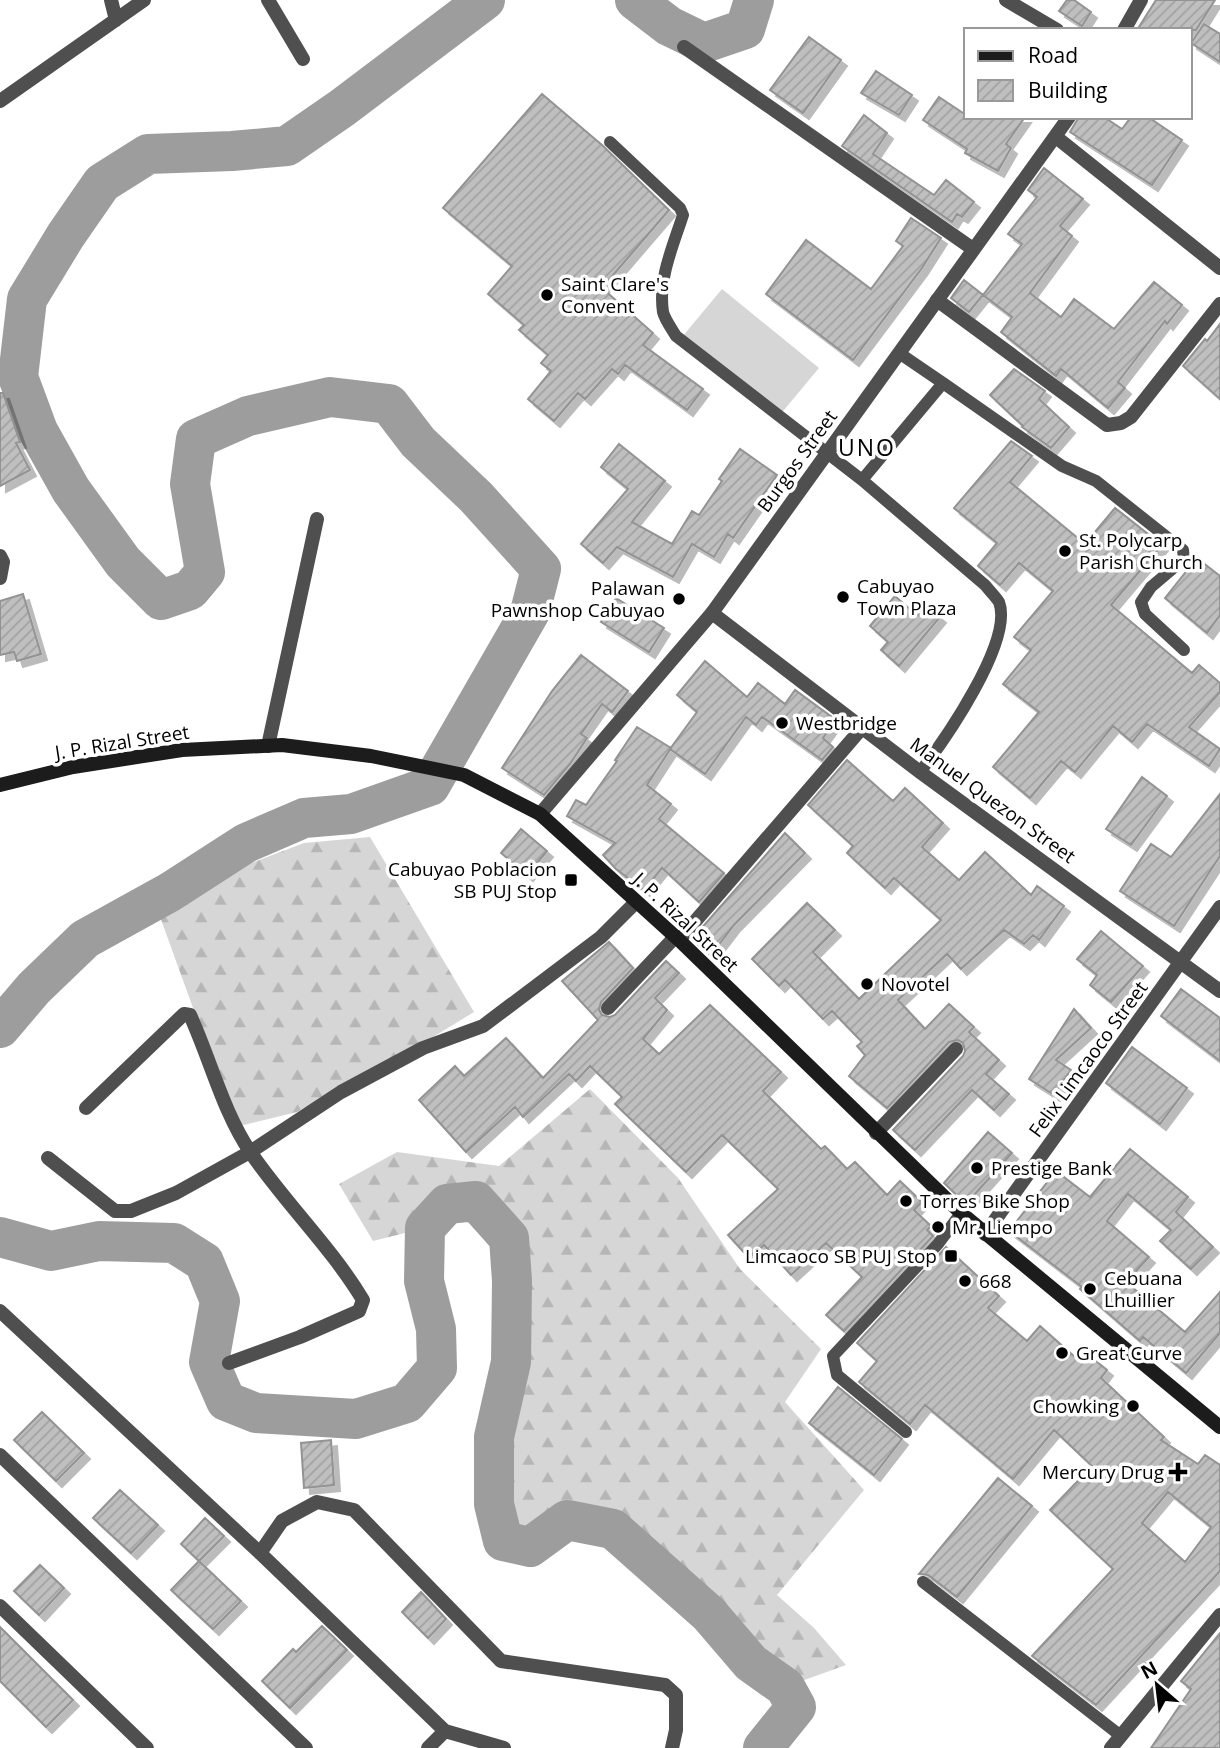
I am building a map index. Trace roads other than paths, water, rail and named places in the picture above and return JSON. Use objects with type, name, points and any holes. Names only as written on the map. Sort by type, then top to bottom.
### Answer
[{"type":"main road","name":"J. P. Rizal Street","points":[[0,785],[73,767],[182,750],[282,746],[371,756],[464,775],[540,814],[677,938],[961,1213],[1217,1420]]},
{"type":"street","points":[[111,0],[116,20]]},
{"type":"street","points":[[0,100],[144,0]]},
{"type":"street","points":[[268,0],[303,59]]},
{"type":"street","points":[[1006,0],[1054,28]]},
{"type":"street","points":[[1125,28],[1141,0]]},
{"type":"street","points":[[684,47],[973,249]]},
{"type":"street","name":"Burgos Street","points":[[540,814],[712,614],[1068,119]]},
{"type":"street","points":[[1056,136],[1220,268]]},
{"type":"street","points":[[937,300],[1107,425],[1121,423],[1131,417],[1220,304]]},
{"type":"street","points":[[268,746],[317,519]]},
{"type":"street","points":[[0,556],[3,562],[0,578]]},
{"type":"street","name":"Manuel Quezon Street","points":[[712,614],[920,772],[1220,990]]},
{"type":"street","points":[[608,1008],[677,938],[862,727]]},
{"type":"street","points":[[48,1158],[115,1211],[131,1211],[176,1193],[250,1152],[341,1092],[423,1048],[483,1026],[601,937],[636,902]]},
{"type":"street","name":"Felix Limcaoco Street","points":[[985,1234],[1220,907]]},
{"type":"street","points":[[86,1108],[184,1014],[190,1015],[229,1112],[250,1152],[319,1238],[363,1300],[359,1311],[300,1337],[229,1363]]},
{"type":"street","points":[[876,1133],[956,1049]]},
{"type":"street","points":[[0,1311],[260,1553],[445,1731],[504,1748]]},
{"type":"street","points":[[0,1455],[306,1748]]},
{"type":"street","points":[[260,1553],[282,1521],[317,1502],[354,1510],[500,1661],[665,1685],[676,1696],[676,1730],[672,1748]]},
{"type":"street","points":[[0,1606],[147,1748]]},
{"type":"street","points":[[1111,1748],[1220,1615]]},
{"type":"street","points":[[428,1748],[445,1731]]},
{"type":"lane","points":[[610,142],[680,208],[683,215],[668,259],[663,286],[663,314],[676,336],[862,480],[985,585],[999,603],[1000,626],[976,688],[951,731],[920,772]]},
{"type":"lane","points":[[899,353],[1062,466],[1097,481],[1183,550],[1184,559],[1151,587],[1141,602],[1145,614],[1184,650]]},
{"type":"lane","points":[[862,480],[943,383]]},
{"type":"lane","points":[[906,1432],[837,1375],[833,1356],[938,1244],[961,1213]]},
{"type":"lane","points":[[923,1582],[1121,1737]]},
{"type":"waterway","points":[[0,1028],[34,988],[85,939],[170,892],[246,843],[304,818],[351,814],[430,786],[530,612],[541,569],[476,497],[418,442],[389,404],[330,397],[248,416],[196,439],[190,484],[205,572],[190,590],[161,600],[123,562],[71,490],[38,431],[18,377],[27,299],[102,183],[148,154],[287,146],[485,0]]},
{"type":"waterway","points":[[635,0],[669,26],[704,43],[745,29],[754,0]]},
{"type":"waterway","points":[[0,1237],[51,1251],[99,1241],[174,1243],[204,1262],[220,1301],[209,1362],[226,1401],[256,1413],[356,1419],[407,1403],[437,1368],[436,1329],[424,1281],[425,1228],[447,1204],[476,1201],[509,1238],[512,1281],[511,1362],[494,1437],[494,1504],[503,1541],[530,1547],[567,1520],[613,1529],[709,1614],[751,1663],[785,1687],[796,1707],[763,1748]]},
{"type":"place","name":"Saint Clare's Convent","points":[[547,295]]},
{"type":"place","name":"St. Polycarp Parish Church","points":[[1065,551]]},
{"type":"place","name":"Cabuyao Town Plaza","points":[[843,597]]},
{"type":"place","name":"Palawan Pawnshop Cabuyao","points":[[679,599]]},
{"type":"place","name":"Westbridge","points":[[782,723]]},
{"type":"place","name":"Cabuyao Poblacion SB PUJ Stop","points":[[571,880]]},
{"type":"place","name":"Novotel","points":[[867,984]]},
{"type":"place","name":"Prestige Bank","points":[[977,1168]]},
{"type":"place","name":"Torres Bike Shop","points":[[906,1201]]},
{"type":"place","name":"Mr. Liempo","points":[[938,1227]]},
{"type":"place","name":"Limcaoco SB PUJ Stop","points":[[951,1256]]},
{"type":"place","name":"668","points":[[965,1281]]},
{"type":"place","name":"Cebuana Lhuillier","points":[[1090,1289]]},
{"type":"place","name":"Great Curve","points":[[1062,1353]]},
{"type":"place","name":"Chowking","points":[[1133,1406]]},
{"type":"place","name":"Mercury Drug","points":[[1178,1472]]},
{"type":"district","name":"UNO","points":[[867,447]]}]
